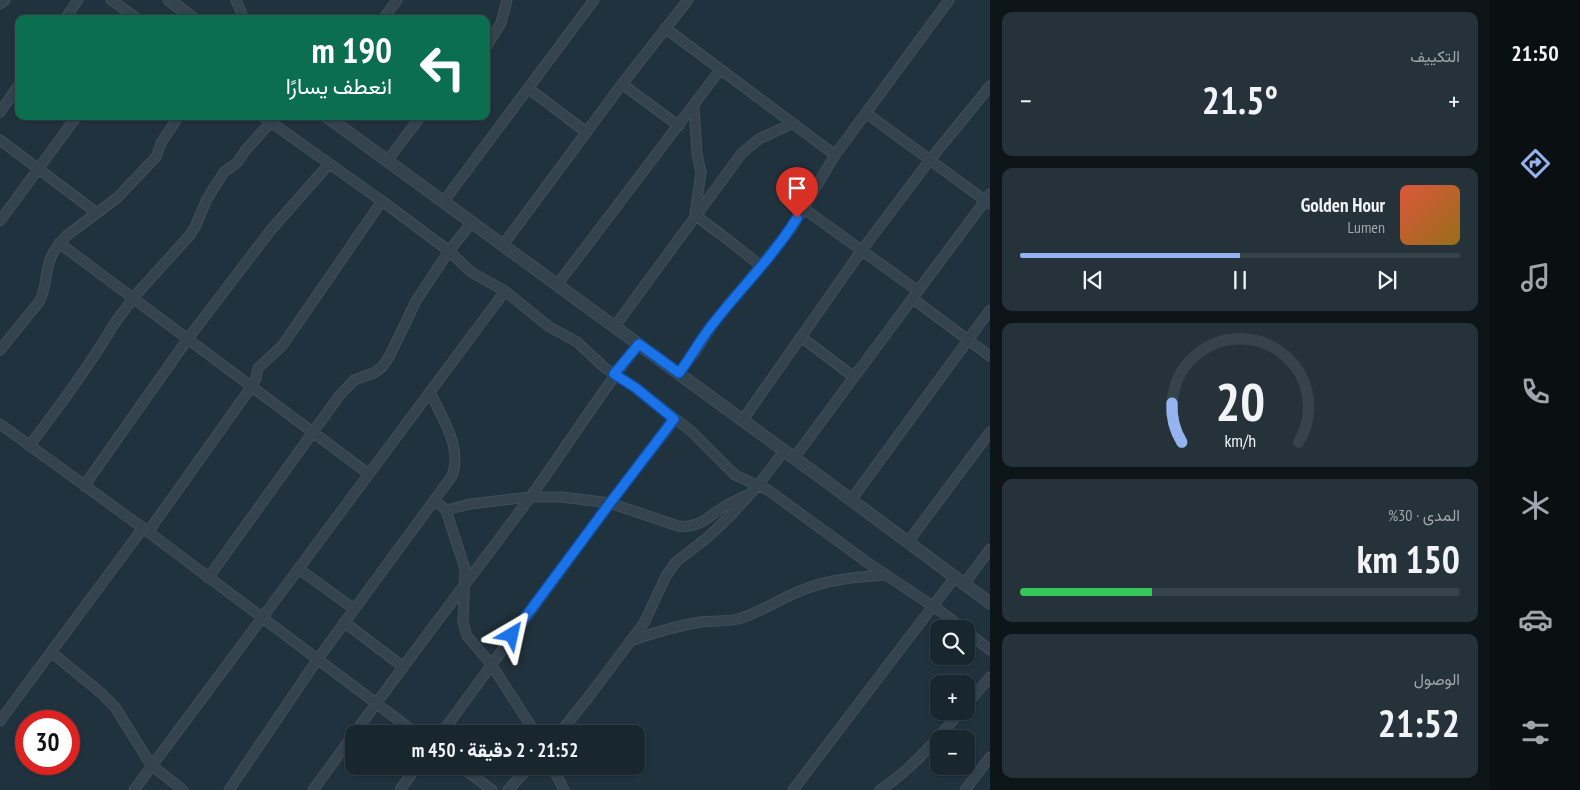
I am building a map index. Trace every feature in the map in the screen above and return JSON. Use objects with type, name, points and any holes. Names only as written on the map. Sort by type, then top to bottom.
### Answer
[{"type":"street","points":[[0,4],[5,0]]},
{"type":"street","points":[[68,15],[78,0]]},
{"type":"street","points":[[111,0],[132,15]]},
{"type":"street","points":[[169,0],[189,15]]},
{"type":"street","points":[[236,0],[242,15]]},
{"type":"street","points":[[386,15],[397,0]]},
{"type":"street","points":[[490,41],[501,23],[507,0]]},
{"type":"street","points":[[444,201],[594,0]]},
{"type":"street","points":[[503,244],[622,84],[688,0]]},
{"type":"street","points":[[679,373],[715,321],[790,229],[835,154],[949,0]]},
{"type":"street","points":[[665,28],[835,154]]},
{"type":"street","points":[[557,285],[720,70]]},
{"type":"street","points":[[622,84],[679,126]]},
{"type":"street","points":[[742,421],[862,250],[929,161],[990,86]]},
{"type":"street","points":[[528,88],[586,132]]},
{"type":"street","points":[[0,112],[15,91]]},
{"type":"street","points":[[694,106],[701,173],[695,216]]},
{"type":"street","points":[[794,458],[988,200],[929,161],[866,113]]},
{"type":"street","points":[[0,221],[74,120]]},
{"type":"street","points":[[0,350],[44,295],[49,262],[59,243],[117,198],[156,157],[161,143],[176,120]]},
{"type":"street","points":[[29,446],[81,377],[120,315],[196,227],[207,199],[224,172],[237,163],[244,150],[273,120]]},
{"type":"street","points":[[275,120],[329,164],[449,251],[471,272],[505,291],[548,326],[577,342],[605,368],[636,388],[703,442],[735,475],[759,484],[951,620]]},
{"type":"street","points":[[331,120],[615,326],[990,603]]},
{"type":"street","points":[[387,161],[418,120]]},
{"type":"street","points":[[615,326],[748,147],[759,139],[793,123]]},
{"type":"street","points":[[0,140],[97,213]]},
{"type":"street","points":[[84,486],[187,340],[270,231],[329,164]]},
{"type":"street","points":[[0,721],[252,386],[258,368],[282,346],[382,201]]},
{"type":"street","points":[[803,208],[862,250],[990,356]]},
{"type":"street","points":[[695,216],[760,266]]},
{"type":"street","points":[[208,578],[312,432],[348,385],[354,380],[379,371],[389,358],[416,301],[449,251],[472,222]]},
{"type":"street","points":[[59,243],[369,474]]},
{"type":"street","points":[[134,790],[505,291]]},
{"type":"street","points":[[852,500],[990,310]]},
{"type":"street","points":[[801,337],[854,377]]},
{"type":"street","points":[[360,725],[402,666],[530,497],[614,374],[639,344]]},
{"type":"street","points":[[229,790],[317,660],[452,476],[456,460],[454,445],[430,392]]},
{"type":"street","points":[[447,725],[674,419]]},
{"type":"street","points":[[0,424],[405,725]]},
{"type":"street","points":[[908,542],[990,432]]},
{"type":"street","points":[[566,725],[644,623],[666,576],[676,562],[708,537],[751,493],[784,451]]},
{"type":"street","points":[[446,510],[470,504],[530,497],[562,497],[610,503],[678,526],[688,527],[702,522],[726,505],[751,493]]},
{"type":"street","points":[[434,500],[446,510],[465,569],[462,622],[466,636],[491,664],[530,725]]},
{"type":"street","points":[[964,584],[990,549]]},
{"type":"street","points":[[299,569],[354,609]]},
{"type":"street","points":[[630,641],[668,628],[740,618],[801,590],[824,583],[851,577],[886,575]]},
{"type":"street","points":[[793,790],[955,577]]},
{"type":"street","points":[[344,622],[402,666]]},
{"type":"street","points":[[975,638],[990,650]]},
{"type":"street","points":[[51,652],[115,707],[151,765],[183,790]]},
{"type":"street","points":[[975,694],[990,677]]},
{"type":"street","points":[[880,790],[900,776],[937,740],[954,720]]},
{"type":"street","points":[[314,790],[345,747]]},
{"type":"street","points":[[965,790],[990,757]]},
{"type":"street","points":[[400,790],[411,775]]},
{"type":"street","points":[[472,775],[492,790]]},
{"type":"street","points":[[508,790],[522,775]]},
{"type":"street","points":[[556,775],[564,790]]},
{"type":"route","points":[[512,635],[674,419],[656,402],[614,374],[639,344],[679,373],[715,321],[779,244],[797,218]]}]
